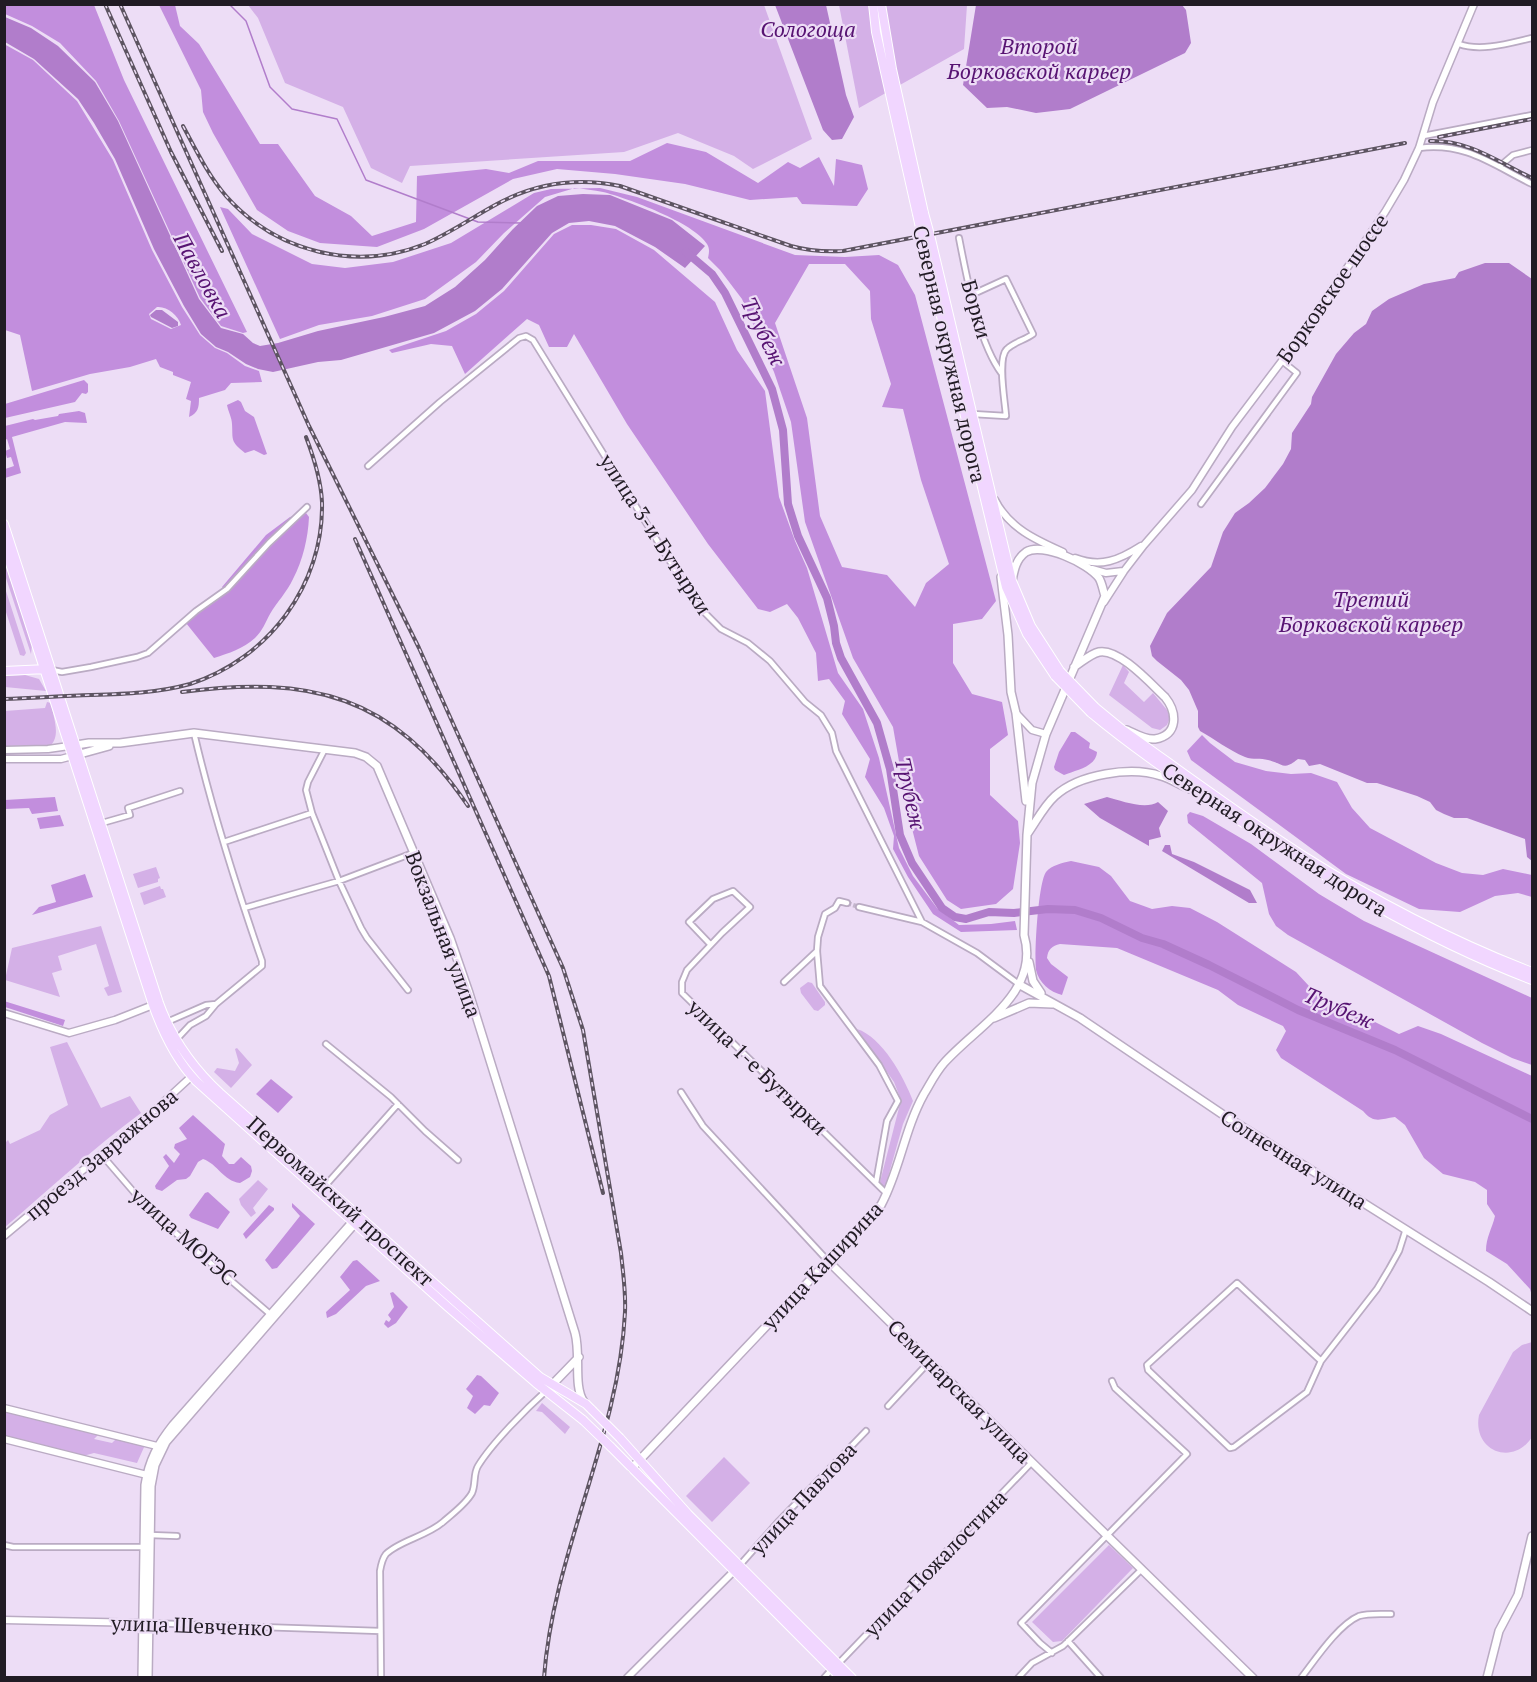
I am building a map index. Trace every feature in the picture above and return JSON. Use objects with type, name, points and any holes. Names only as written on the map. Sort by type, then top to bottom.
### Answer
[{"type":"main road","name":"Северная окружная дорога","points":[[873,4],[876,32],[920,214],[973,414],[1012,581],[1031,626],[1058,673]]},
{"type":"main road","name":"Северная окружная дорога","points":[[880,4],[920,214]]},
{"type":"main road","name":"Северная окружная дорога","points":[[926,236],[1001,569],[1023,627],[1038,652],[1093,710],[1200,794],[1290,854],[1403,921],[1496,966],[1533,980]]},
{"type":"main road","points":[[4,524],[48,670]]},
{"type":"main road","points":[[4,545],[76,755]]},
{"type":"main road","points":[[1012,581],[1017,563],[1024,553],[1030,550],[1050,550],[1084,566],[1099,578],[1105,596],[1046,734],[1032,783],[1028,809],[1024,935],[1029,951],[1029,967],[1033,981],[1036,988],[1048,1000]]},
{"type":"main road","points":[[1001,569],[1011,692],[1016,712],[1028,809]]},
{"type":"main road","points":[[1074,667],[1094,653],[1101,651],[1116,655],[1172,705],[1173,724],[1170,730],[1156,739],[1141,737],[1113,723]]},
{"type":"main road","points":[[4,671],[48,670]]},
{"type":"main road","points":[[1093,710],[1269,834],[1337,876],[1451,937],[1533,972]]},
{"type":"main road","name":"Вокзальная улица","points":[[73,745],[120,743],[194,733],[360,754],[375,764],[450,938],[477,1016],[572,1322],[579,1357],[578,1392],[586,1404]]},
{"type":"main road","name":"Вокзальная улица","points":[[76,755],[120,743]]},
{"type":"main road","name":"Первомайский проспект","points":[[76,755],[102,823],[167,1022],[195,1074],[325,1186],[356,1219]]},
{"type":"main road","name":"Первомайский проспект","points":[[76,755],[153,1005],[171,1047],[195,1074],[356,1219],[448,1307],[536,1383],[564,1391],[586,1404],[620,1438],[737,1568]]},
{"type":"main road","points":[[1027,835],[1055,796],[1075,783],[1101,775],[1150,773],[1162,776],[1200,794]]},
{"type":"main road","points":[[1020,985],[1029,951]]},
{"type":"main road","name":"Солнечная улица","points":[[1020,985],[1080,1018],[1222,1114],[1533,1311]]},
{"type":"main road","name":"улица Каширина","points":[[632,1468],[881,1205],[894,1176],[909,1124],[936,1074],[949,1057],[987,1022],[1020,985]]},
{"type":"main road","name":"Солнечная улица","points":[[987,1022],[1029,1003],[1057,1005]]},
{"type":"main road","points":[[225,1371],[270,1314],[356,1219]]},
{"type":"main road","points":[[148,1677],[147,1535],[151,1457],[173,1425],[225,1371],[356,1219]]},
{"type":"main road","name":"Семинарская улица","points":[[828,1261],[1253,1677]]},
{"type":"main road","points":[[550,1388],[579,1357]]},
{"type":"main road","points":[[564,1391],[571,1388],[578,1377],[575,1370],[569,1369]]},
{"type":"main road","name":"Первомайский проспект","points":[[550,1388],[835,1666],[852,1677]]},
{"type":"main road","points":[[1487,1677],[1499,1631],[1518,1595],[1533,1536]]},
{"type":"main road","points":[[142,1677],[146,1623]]},
{"type":"main road","name":"Первомайский проспект","points":[[835,1666],[841,1677]]},
{"type":"street","name":"Борковское шоссе","points":[[1144,544],[1192,489],[1232,427],[1282,361],[1385,212],[1419,148],[1433,102],[1474,4]]},
{"type":"street","points":[[1459,44],[1465,46],[1498,45],[1533,38]]},
{"type":"street","points":[[1423,136],[1533,115]]},
{"type":"street","points":[[1419,148],[1433,146],[1455,148],[1500,166],[1533,184]]},
{"type":"street","points":[[1500,166],[1513,155],[1533,150]]},
{"type":"street","name":"Борки","points":[[959,238],[971,295],[992,360],[1004,376]]},
{"type":"street","points":[[971,295],[1006,279],[1032,331],[1031,336],[1006,350],[1001,360],[1006,416],[973,414]]},
{"type":"street","name":"улица 3-и Бутырки","points":[[368,466],[440,402],[519,338],[526,336],[533,340],[698,605],[722,629],[748,644],[770,661],[805,702],[821,715],[832,733],[836,751],[922,922]]},
{"type":"street","points":[[1201,504],[1297,373],[1282,361]]},
{"type":"street","points":[[988,485],[998,507],[1016,528],[1078,559],[1091,563],[1104,563],[1126,556],[1144,544]]},
{"type":"street","points":[[48,670],[62,672],[148,653],[196,611],[227,589],[269,543],[307,507]]},
{"type":"street","points":[[1103,603],[1144,544]]},
{"type":"street","points":[[1084,566],[1106,573],[1124,571]]},
{"type":"street","points":[[1016,712],[1032,730],[1046,734]]},
{"type":"street","points":[[176,1040],[262,966],[202,767],[194,733]]},
{"type":"street","name":"Вокзальная улица","points":[[4,750],[48,750],[73,745]]},
{"type":"street","points":[[325,749],[306,790],[312,813],[339,881],[361,928],[408,990]]},
{"type":"street","name":"Вокзальная улица","points":[[4,759],[61,759],[76,755]]},
{"type":"street","points":[[102,823],[130,815],[128,808],[180,791]]},
{"type":"street","points":[[224,842],[312,813]]},
{"type":"street","points":[[244,908],[339,881],[413,853]]},
{"type":"street","name":"улица 1-е Бутырки","points":[[710,944],[689,922],[713,899],[733,891],[750,907],[710,944],[687,970],[682,982],[682,993],[887,1194]]},
{"type":"street","points":[[847,903],[839,901],[835,908],[825,914],[818,937],[817,951],[820,986],[879,1065],[898,1101],[887,1121],[876,1183]]},
{"type":"street","points":[[861,907],[922,922],[977,953],[1020,985]]},
{"type":"street","points":[[784,982],[817,951]]},
{"type":"street","points":[[167,1022],[206,1005],[216,1004]]},
{"type":"street","points":[[4,1013],[69,1033],[115,1020],[153,1005]]},
{"type":"street","points":[[326,1044],[398,1104],[458,1160]]},
{"type":"street","name":"проезд Завражнова","points":[[4,1236],[195,1074]]},
{"type":"street","name":"Семинарская улица","points":[[681,1092],[703,1126],[828,1261]]},
{"type":"street","points":[[325,1186],[398,1104]]},
{"type":"street","name":"улица МОГЭС","points":[[101,1154],[151,1212],[270,1314]]},
{"type":"street","points":[[1321,1361],[1237,1283],[1147,1365],[1148,1370],[1230,1448],[1307,1392],[1321,1361],[1383,1279],[1399,1251],[1406,1229]]},
{"type":"street","points":[[888,1406],[929,1362]]},
{"type":"street","points":[[1052,1653],[1021,1623],[1186,1454],[1115,1388],[1112,1381]]},
{"type":"street","points":[[381,1677],[380,1571],[382,1561],[393,1550],[424,1535],[440,1524],[466,1500],[474,1487],[476,1471],[490,1451],[550,1388]]},
{"type":"street","points":[[4,1408],[159,1447]]},
{"type":"street","name":"улица Павлова","points":[[627,1677],[737,1568],[866,1431]]},
{"type":"street","points":[[4,1439],[149,1476]]},
{"type":"street","name":"улица Пожалостина","points":[[824,1677],[1032,1462]]},
{"type":"street","points":[[147,1535],[177,1536]]},
{"type":"street","points":[[4,1545],[13,1547],[147,1547]]},
{"type":"street","points":[[1018,1677],[1032,1663],[1052,1653],[1068,1641],[1142,1569]]},
{"type":"street","points":[[1301,1677],[1338,1633],[1353,1619],[1361,1615],[1391,1614]]},
{"type":"street","name":"улица Шевченко","points":[[4,1620],[381,1631]]},
{"type":"street","points":[[1068,1641],[1101,1677]]},
{"type":"shaded area","points":[[5,4],[94,5],[124,80],[247,332],[243,333],[221,326],[200,298],[119,121],[96,81],[60,43],[32,26],[5,14]]},
{"type":"shaded area","points":[[159,5],[175,5],[180,26],[199,44],[260,144],[278,144],[315,196],[351,216],[372,236],[416,222],[417,176],[486,169],[509,173],[538,161],[630,161],[667,143],[706,152],[758,183],[788,162],[800,168],[819,157],[834,186],[836,159],[862,165],[868,189],[857,206],[802,204],[797,197],[750,200],[685,184],[557,169],[513,179],[424,229],[377,247],[320,243],[288,231],[257,210],[213,133],[203,112],[201,90]]},
{"type":"shaded area","points":[[248,5],[764,5],[812,139],[753,169],[734,156],[678,133],[624,152],[410,166],[402,183],[371,168],[343,107],[285,83],[258,18]]},
{"type":"shaded area","points":[[839,5],[967,5],[964,49],[859,108]]},
{"type":"shaded area","points":[[4,44],[33,60],[77,101],[113,160],[152,250],[182,307],[200,335],[215,348],[227,353],[245,366],[259,371],[262,382],[231,383],[225,390],[199,398],[197,410],[189,417],[191,401],[186,399],[191,382],[160,367],[156,359],[130,367],[90,374],[32,391],[20,335],[5,330]],"holes":[[[157,307],[172,312],[181,325],[171,329],[151,319],[149,314]]]},
{"type":"shaded area","points":[[579,188],[600,188],[637,197],[795,255],[845,257],[879,255],[898,265],[915,295],[996,601],[982,619],[953,624],[953,663],[972,694],[1002,702],[1008,735],[990,749],[990,795],[1018,821],[1020,843],[1013,889],[996,904],[961,909],[947,900],[919,856],[908,813],[893,727],[853,658],[805,522],[791,422],[774,372],[742,299],[708,258],[707,244],[689,228],[660,212],[628,200],[603,192]],"holes":[[[809,264],[845,264],[870,291],[871,319],[891,384],[882,407],[903,409],[921,480],[949,564],[926,583],[915,607],[887,575],[842,567],[820,516],[807,418],[775,323]]]},
{"type":"shaded area","points":[[551,189],[573,189],[545,197],[504,233],[476,262],[425,299],[372,316],[319,325],[280,339],[220,207],[228,209],[252,234],[312,264],[345,268],[393,262],[451,243],[534,193]]},
{"type":"shaded area","points":[[572,225],[616,229],[654,250],[715,302],[737,350],[765,391],[779,497],[807,568],[838,673],[863,709],[879,758],[899,848],[913,876],[937,908],[959,925],[1015,921],[1017,930],[961,932],[933,914],[908,877],[893,849],[894,836],[884,808],[865,777],[870,759],[842,714],[845,701],[829,679],[818,681],[816,653],[798,618],[787,604],[770,612],[758,609],[708,544],[627,424],[574,334],[567,347],[549,347],[539,325],[527,319],[465,374],[452,346],[431,344],[392,353],[389,350],[446,331],[476,314],[504,291],[554,234]]},
{"type":"shaded area","points":[[84,380],[88,384],[88,392],[82,393],[75,402],[5,418],[5,404]]},
{"type":"shaded area","points":[[238,400],[245,411],[254,417],[267,454],[264,455],[254,450],[245,453],[235,443],[227,405]]},
{"type":"shaded area","points":[[79,411],[85,413],[87,423],[65,422],[12,437],[21,473],[5,478],[5,469],[14,466],[11,457],[7,458],[5,451],[10,449],[7,439],[5,440],[5,426]]},
{"type":"shaded area","points":[[306,513],[309,517],[304,549],[291,584],[255,638],[236,650],[214,658],[186,623],[226,592],[222,587],[266,535],[290,517]]},
{"type":"shaded area","points":[[4,560],[32,645],[31,654],[5,575]]},
{"type":"shaded area","points":[[5,588],[26,653],[24,656],[20,655],[5,609]]},
{"type":"shaded area","points":[[1123,665],[1129,672],[1124,683],[1144,702],[1153,693],[1167,710],[1170,718],[1167,725],[1160,730],[1152,728],[1109,695]]},
{"type":"shaded area","points":[[25,675],[39,679],[46,691],[5,687],[5,676]]},
{"type":"shaded area","points":[[47,702],[51,703],[56,725],[56,736],[51,745],[5,746],[5,711],[45,708]]},
{"type":"shaded area","points":[[1071,732],[1075,732],[1090,743],[1089,748],[1097,752],[1089,765],[1064,775],[1054,767],[1059,752]]},
{"type":"shaded area","points":[[1202,735],[1235,762],[1266,771],[1291,774],[1311,773],[1337,782],[1352,808],[1370,828],[1436,863],[1462,873],[1483,875],[1503,869],[1532,875],[1532,897],[1518,893],[1495,896],[1460,912],[1419,909],[1346,874],[1191,760],[1187,751]]},
{"type":"shaded area","points":[[55,797],[58,811],[32,814],[29,808],[5,809],[5,800]]},
{"type":"shaded area","points":[[1190,812],[1203,816],[1251,844],[1319,894],[1364,921],[1532,998],[1532,1065],[1482,1043],[1288,935],[1276,926],[1269,914],[1262,883],[1188,823],[1187,815]]},
{"type":"shaded area","points":[[60,815],[64,826],[40,829],[37,818]]},
{"type":"shaded area","points":[[1071,861],[1099,867],[1111,876],[1130,901],[1152,909],[1172,906],[1190,908],[1217,922],[1296,972],[1309,986],[1325,997],[1399,1034],[1418,1026],[1441,1034],[1532,1076],[1532,1296],[1530,1289],[1507,1264],[1486,1251],[1495,1216],[1487,1204],[1487,1190],[1475,1182],[1443,1174],[1424,1158],[1405,1125],[1395,1117],[1378,1120],[1371,1118],[1281,1058],[1276,1050],[1286,1031],[1283,1026],[1238,1005],[1218,990],[1117,948],[1060,944],[1055,946],[1049,950],[1047,958],[1068,977],[1062,995],[1046,986],[1037,975],[1036,970],[1037,920],[1043,879],[1048,870]]},
{"type":"shaded area","points":[[156,867],[160,878],[158,882],[138,888],[133,874]]},
{"type":"shaded area","points":[[85,874],[93,897],[32,915],[39,907],[56,902],[51,885]]},
{"type":"shaded area","points":[[160,886],[166,897],[144,905],[140,893]]},
{"type":"shaded area","points":[[101,926],[122,992],[108,996],[104,988],[109,986],[96,944],[58,956],[62,970],[52,973],[60,997],[5,980],[12,948]]},
{"type":"shaded area","points":[[808,982],[812,983],[825,1002],[825,1005],[818,1011],[814,1010],[801,993],[800,988]]},
{"type":"shaded area","points":[[4,1001],[65,1020],[63,1026],[5,1007]]},
{"type":"shaded area","points":[[857,1029],[875,1040],[891,1059],[913,1101],[903,1124],[885,1188],[880,1182],[901,1100],[894,1082]]},
{"type":"shaded area","points":[[67,1042],[101,1108],[130,1096],[141,1113],[89,1154],[5,1227],[5,1143],[8,1140],[10,1144],[40,1130],[50,1115],[68,1105],[50,1047]]},
{"type":"shaded area","points":[[237,1048],[252,1065],[231,1088],[214,1072],[217,1068],[235,1071],[239,1063],[235,1049]]},
{"type":"shaded area","points":[[271,1079],[293,1097],[278,1113],[256,1094]]},
{"type":"shaded area","points":[[193,1115],[225,1144],[222,1156],[229,1164],[234,1164],[241,1157],[251,1166],[250,1177],[240,1183],[234,1182],[203,1159],[198,1162],[186,1179],[177,1180],[162,1191],[156,1189],[155,1186],[169,1166],[163,1157],[166,1154],[174,1163],[180,1154],[174,1148],[175,1144],[187,1139],[179,1128]]},
{"type":"shaded area","points":[[258,1180],[268,1189],[253,1208],[256,1213],[251,1217],[239,1199]]},
{"type":"shaded area","points":[[208,1192],[230,1212],[218,1229],[191,1218],[189,1215]]},
{"type":"shaded area","points":[[292,1203],[315,1224],[277,1268],[272,1269],[265,1260],[300,1216],[292,1207]]},
{"type":"shaded area","points":[[269,1205],[274,1210],[246,1239],[243,1234]]},
{"type":"shaded area","points":[[357,1260],[380,1281],[366,1286],[336,1314],[327,1318],[326,1312],[350,1290],[340,1277],[353,1261]]},
{"type":"shaded area","points":[[393,1292],[408,1307],[396,1323],[388,1328],[384,1324],[386,1320],[389,1322],[391,1319],[388,1315],[394,1307],[390,1293]]},
{"type":"shaded area","points":[[1532,1342],[1532,1437],[1524,1446],[1515,1451],[1505,1453],[1496,1451],[1482,1438],[1478,1428],[1479,1415],[1513,1352],[1522,1345]]},
{"type":"shaded area","points":[[477,1375],[499,1393],[490,1406],[484,1405],[475,1414],[467,1408],[473,1396],[466,1389]]},
{"type":"shaded area","points":[[542,1403],[570,1427],[565,1434],[542,1412],[536,1411]]},
{"type":"shaded area","points":[[5,1411],[99,1434],[94,1439],[112,1443],[117,1438],[145,1445],[137,1463],[94,1453],[83,1456],[5,1436]]},
{"type":"shaded area","points":[[724,1457],[750,1483],[712,1522],[686,1496]]},
{"type":"shaded area","points":[[1109,1545],[1133,1568],[1062,1641],[1053,1642],[1032,1622]]},
{"type":"water","name":"Сологоща","points":[[775,5],[826,5],[846,95],[854,117],[842,139],[832,140],[823,130]]},
{"type":"water","name":"Второй Борковской карьер","points":[[976,5],[1182,5],[1186,10],[1191,43],[1185,53],[1070,109],[1036,113],[1007,107],[987,108],[963,85]]},
{"type":"water","name":"Трубеж","points":[[5,17],[31,28],[58,46],[95,82],[118,121],[199,299],[221,328],[243,334],[260,346],[425,306],[455,287],[485,260],[537,206],[558,196],[610,195],[672,220],[705,246],[685,268],[655,247],[615,226],[589,221],[569,223],[552,233],[502,289],[475,311],[434,333],[341,360],[318,362],[273,372],[258,369],[216,347],[201,334],[154,249],[115,159],[94,123],[78,99],[34,59],[5,42]]},
{"type":"water","name":"Третий Борковской карьер","points":[[1485,263],[1509,263],[1532,279],[1532,861],[1527,857],[1525,839],[1467,818],[1454,818],[1436,810],[1430,802],[1417,796],[1377,783],[1367,783],[1320,764],[1309,766],[1305,760],[1298,759],[1283,766],[1265,759],[1248,758],[1233,751],[1200,731],[1198,711],[1189,690],[1181,680],[1152,656],[1150,646],[1167,613],[1211,567],[1223,532],[1235,513],[1265,488],[1283,464],[1291,449],[1292,433],[1311,404],[1312,397],[1336,354],[1354,333],[1366,324],[1372,311],[1389,299],[1424,284],[1455,278],[1459,272]]},
{"type":"water","points":[[156,310],[162,310],[178,322],[178,326],[172,328],[151,317],[150,315]]},
{"type":"water","points":[[1107,797],[1140,805],[1158,802],[1168,811],[1159,828],[1161,837],[1149,840],[1149,846],[1100,818],[1084,804]]},
{"type":"water","points":[[1165,845],[1170,845],[1172,854],[1194,862],[1250,890],[1257,903],[1249,903],[1162,851]]},
{"type":"waterway","points":[[229,4],[246,21],[270,87],[292,109],[337,119],[366,180],[478,222],[521,223]]},
{"type":"waterway","name":"Трубеж","points":[[686,252],[712,274],[725,293],[772,389],[783,430],[788,504],[798,536],[827,598],[841,658],[877,723],[890,769],[900,835],[912,863],[942,908],[955,917],[966,919],[989,912],[1014,913],[1048,909],[1075,910],[1101,918],[1142,938],[1163,944],[1209,965],[1298,1010],[1395,1050],[1532,1119]]},
{"type":"tunnel","points":[[847,903],[859,907]]},
{"type":"railway","points":[[105,4],[171,152],[222,251]]},
{"type":"railway","points":[[120,4],[309,426],[419,648],[563,968],[583,1030],[621,1253],[625,1312],[620,1359],[611,1405],[560,1585],[550,1631],[544,1678]]},
{"type":"railway","points":[[1439,137],[1532,119]]},
{"type":"railway","points":[[183,126],[214,180],[226,196],[246,215],[268,231],[292,243],[318,252],[344,256],[371,256],[398,252],[425,244],[526,191],[572,182],[620,186],[791,246],[817,251],[843,251],[1405,143]]},
{"type":"railway","points":[[1430,141],[1471,148],[1532,178]]},
{"type":"railway","points":[[4,699],[128,693],[178,687],[218,672],[244,657],[267,637],[286,615],[302,589],[313,562],[320,533],[322,502],[314,461],[306,437]]},
{"type":"railway","points":[[355,539],[549,976],[603,1193]]},
{"type":"railway","points":[[182,692],[228,687],[270,687],[309,691],[345,701],[378,717],[410,739],[439,769],[468,806]]},
{"type":"water label","name":"Павловка","points":[[203,275]]}]
